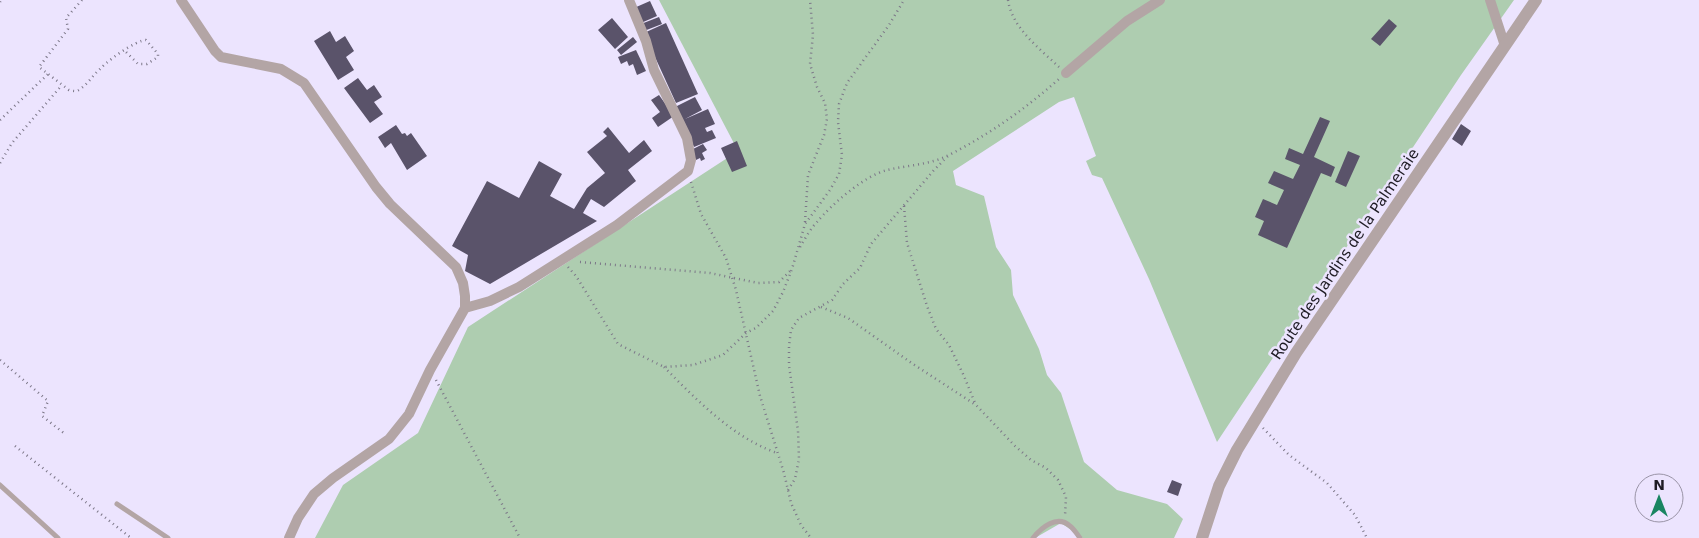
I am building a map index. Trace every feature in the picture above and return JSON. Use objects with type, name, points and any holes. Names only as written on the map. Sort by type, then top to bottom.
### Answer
[{"type":"street","points":[[181,0],[214,51],[221,57],[281,69],[304,83],[376,187],[390,204],[456,267],[466,296],[465,308],[430,370],[409,414],[389,439],[314,494],[298,518],[289,538]]},
{"type":"street","points":[[465,308],[490,301],[519,287],[617,225],[688,172],[691,160],[687,138],[654,70],[646,41],[629,0]]},
{"type":"street","points":[[1066,73],[1127,21],[1160,0]]},
{"type":"street","points":[[1490,0],[1505,46]]},
{"type":"street","name":"Route des Jardins de la Palmeraie","points":[[1202,538],[1219,486],[1237,450],[1256,419],[1302,345],[1536,0]]},
{"type":"lane","points":[[0,486],[58,538]]},
{"type":"lane","points":[[117,504],[168,538]]},
{"type":"lane","points":[[1032,538],[1045,524],[1059,521],[1069,525],[1080,538]]},
{"type":"path","points":[[82,0],[66,18],[68,29],[38,67],[74,92],[81,89],[101,67],[125,51],[142,40],[146,40],[158,54],[158,58],[148,64],[138,64],[125,51]]},
{"type":"path","points":[[664,367],[693,365],[723,355],[746,333],[756,328],[772,311],[783,292],[792,270],[805,224],[808,175],[824,135],[827,119],[825,103],[816,87],[810,64],[813,35],[810,0]]},
{"type":"path","points":[[805,224],[830,190],[839,174],[842,155],[838,104],[847,83],[890,25],[904,0]]},
{"type":"path","points":[[798,251],[816,222],[865,180],[884,171],[908,165],[933,162],[949,155],[1000,126],[1027,107],[1066,73],[1031,41],[1013,18],[1008,0]]},
{"type":"path","points":[[0,120],[48,74]]},
{"type":"path","points":[[0,163],[12,143],[62,85]]},
{"type":"path","points":[[788,490],[795,479],[799,459],[798,432],[789,365],[789,346],[792,330],[799,318],[832,300],[843,284],[860,268],[871,244],[949,155]]},
{"type":"path","points":[[688,172],[701,214],[726,258],[732,277],[760,396],[791,503],[801,525],[812,538]]},
{"type":"path","points":[[904,205],[907,243],[927,306],[936,329],[948,345],[976,404]]},
{"type":"path","points":[[561,261],[710,272],[758,283],[779,282],[792,270]]},
{"type":"path","points":[[561,261],[576,276],[618,344],[664,367],[702,404],[734,430],[762,448],[778,453]]},
{"type":"path","points":[[821,306],[848,318],[913,364],[976,404],[1015,446],[1031,460],[1046,468],[1058,480],[1066,497],[1064,522]]},
{"type":"path","points":[[0,360],[48,401],[42,416],[65,434]]},
{"type":"path","points":[[430,370],[520,538]]},
{"type":"path","points":[[1256,419],[1289,455],[1327,483],[1355,515],[1367,538]]},
{"type":"path","points":[[15,446],[131,538]]},
{"type":"green space","points":[[659,0],[1514,0],[1461,75],[1217,442],[1149,279],[1102,178],[1092,175],[1086,161],[1096,156],[1074,97],[1059,102],[953,171],[956,185],[984,196],[996,247],[1011,270],[1013,295],[1039,349],[1047,375],[1061,393],[1084,462],[1117,490],[1167,504],[1183,519],[1174,538],[1083,538],[1061,523],[1035,538],[315,538],[343,485],[418,433],[468,327],[738,151]]},
{"type":"building","points":[[650,1],[657,16],[641,23],[634,8]]},
{"type":"building","points":[[659,17],[662,24],[644,31],[641,24]]},
{"type":"building","points":[[612,18],[628,37],[615,49],[598,30]]},
{"type":"building","points":[[1389,19],[1397,26],[1380,46],[1371,39]]},
{"type":"building","points":[[666,23],[698,94],[676,103],[644,33]]},
{"type":"building","points":[[330,31],[336,42],[345,36],[354,51],[346,57],[354,70],[338,80],[314,41]]},
{"type":"building","points":[[633,37],[637,42],[621,55],[617,50]]},
{"type":"building","points":[[636,50],[646,71],[637,75],[633,64],[629,66],[627,61],[621,64],[618,57]]},
{"type":"building","points":[[358,78],[367,90],[374,85],[382,97],[374,102],[383,114],[370,123],[344,88]]},
{"type":"building","points":[[659,95],[674,116],[658,127],[652,118],[660,112],[651,100]]},
{"type":"building","points":[[695,97],[702,110],[685,119],[708,109],[715,124],[705,128],[707,132],[712,130],[716,138],[694,147],[675,107]]},
{"type":"building","points":[[1320,117],[1330,121],[1314,157],[1335,167],[1331,177],[1321,173],[1287,248],[1258,235],[1264,221],[1255,217],[1263,199],[1277,205],[1284,190],[1268,183],[1274,171],[1293,179],[1300,165],[1285,159],[1289,148],[1303,154]]},
{"type":"building","points":[[1461,124],[1471,131],[1462,146],[1452,139]]},
{"type":"building","points":[[396,125],[402,134],[405,133],[407,136],[411,133],[427,156],[407,170],[391,143],[385,148],[378,137]]},
{"type":"building","points":[[608,127],[629,153],[644,140],[652,151],[628,170],[636,181],[604,207],[591,199],[583,213],[597,221],[490,284],[465,271],[468,255],[452,246],[487,181],[519,198],[539,161],[562,174],[550,196],[574,209],[587,188],[605,173],[587,152],[607,136],[603,132]]},
{"type":"building","points":[[737,141],[747,166],[732,172],[721,148]]},
{"type":"building","points":[[703,144],[707,150],[702,153],[705,159],[701,161],[700,158],[696,160],[691,150]]},
{"type":"building","points":[[1348,151],[1360,156],[1346,187],[1335,182]]},
{"type":"building","points":[[1172,480],[1182,484],[1178,496],[1167,492]]}]
